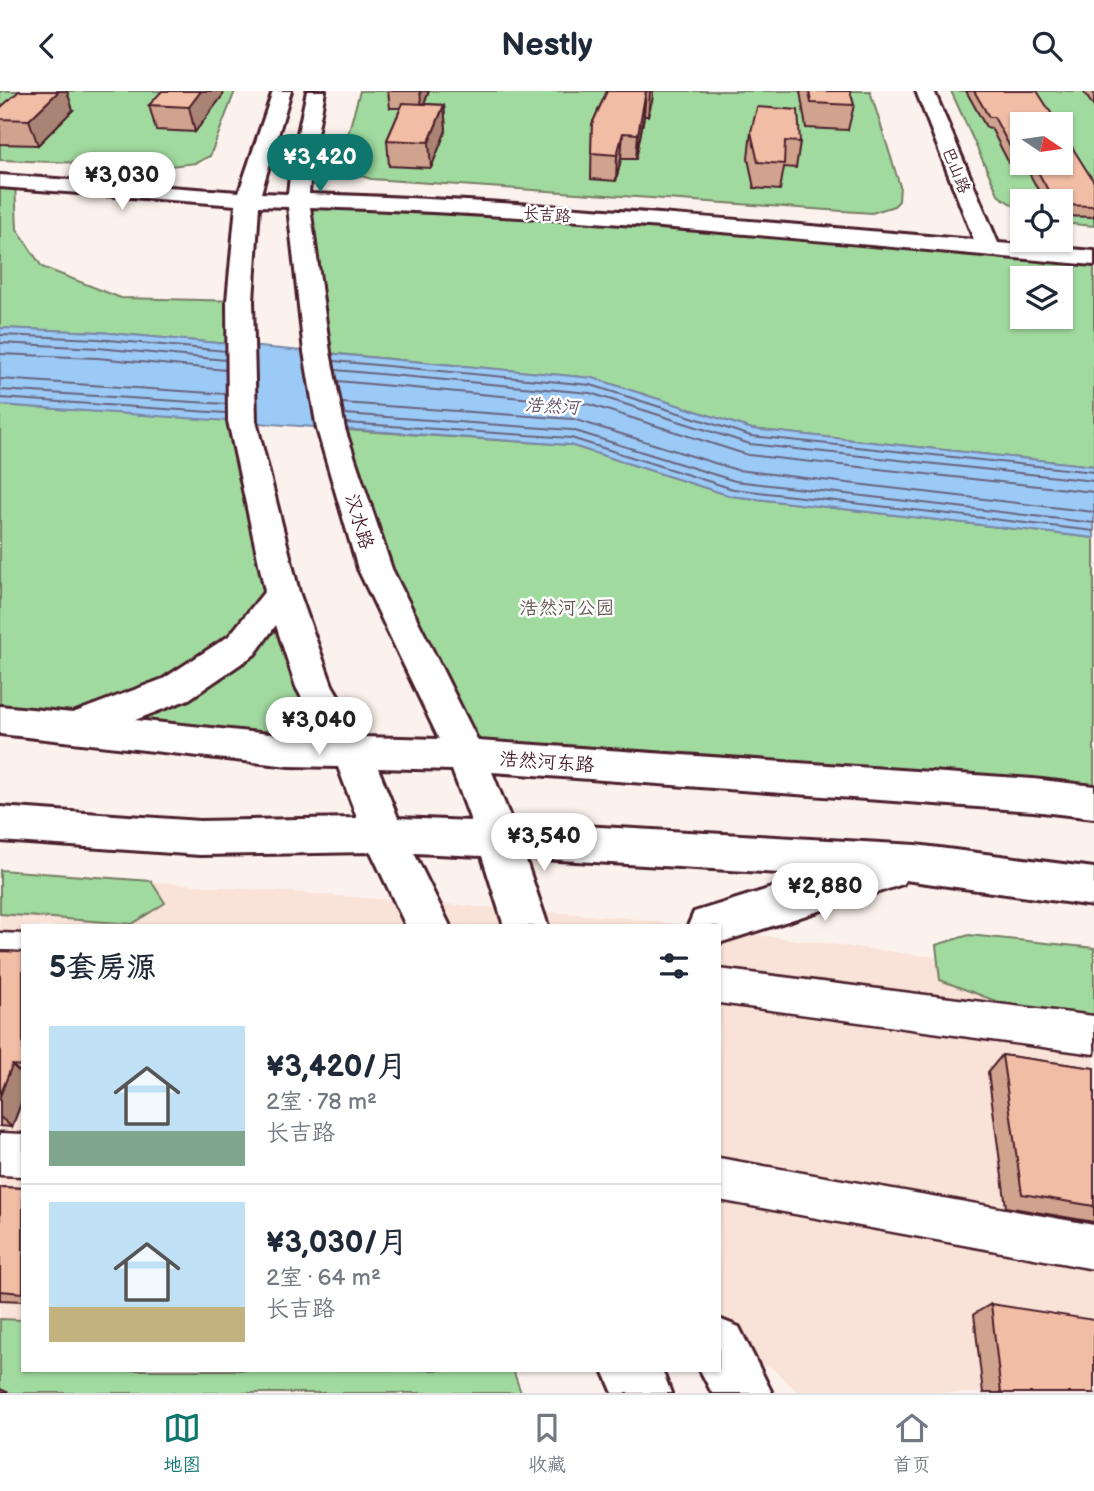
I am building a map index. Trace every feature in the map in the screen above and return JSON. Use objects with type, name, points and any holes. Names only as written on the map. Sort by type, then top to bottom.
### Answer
[{"type":"main road","points":[[282,91],[262,150],[247,183],[240,301],[242,421],[278,579],[314,687],[352,753],[384,835],[427,924]]},
{"type":"main road","name":"汉水路","points":[[316,91],[299,194],[317,352],[331,429],[374,569],[466,755],[498,839],[525,924]]},
{"type":"main road","name":"巴山路","points":[[925,91],[986,243]]},
{"type":"main road","points":[[304,151],[321,173]]},
{"type":"main road","name":"长吉路","points":[[0,171],[247,183],[299,194],[383,196],[703,224],[986,243],[1094,258]]},
{"type":"main road","points":[[154,179],[203,174]]},
{"type":"main road","name":"长吉路","points":[[0,181],[173,194],[247,183]]},
{"type":"main road","points":[[345,182],[383,196]]},
{"type":"main road","points":[[173,194],[211,205],[232,219],[245,239]]},
{"type":"main road","points":[[304,247],[318,228],[383,196]]},
{"type":"main road","name":"长吉路","points":[[986,243],[1010,241]]},
{"type":"main road","name":"长吉路","points":[[1073,244],[1094,246]]},
{"type":"main road","points":[[80,727],[176,689],[242,645],[278,579]]},
{"type":"main road","name":"浩然河东路","points":[[0,720],[289,751],[466,755],[1020,794],[1094,802]]},
{"type":"main road","points":[[0,824],[200,838],[384,835],[498,839],[916,863],[1094,887]]},
{"type":"main road","points":[[717,924],[916,863]]},
{"type":"main road","points":[[721,1351],[743,1393]]},
{"type":"main road","points":[[633,1372],[642,1393]]},
{"type":"street","points":[[0,950],[21,951]]},
{"type":"street","points":[[721,986],[1094,1035]]},
{"type":"street","points":[[0,1154],[21,1155]]},
{"type":"street","points":[[721,1179],[1094,1247]]},
{"type":"shaded area","points":[[0,870],[627,918],[673,924],[21,924],[21,1320],[0,1319]]},
{"type":"shaded area","points":[[721,930],[1094,977],[1094,1393],[799,1393],[771,1367],[721,1364]]},
{"type":"green space","points":[[0,91],[235,91],[210,156],[196,163],[170,166],[0,160]]},
{"type":"green space","points":[[360,91],[870,91],[900,186],[899,201],[894,206],[872,213],[371,179],[348,172],[341,159]]},
{"type":"green space","points":[[951,91],[1094,91],[1094,226],[1073,224],[1073,189],[1010,189],[1010,203],[999,196]]},
{"type":"green space","points":[[0,181],[15,183],[17,229],[42,267],[121,298],[240,301],[239,345],[99,332],[0,328]]},
{"type":"green space","points":[[298,201],[383,203],[1094,258],[1094,466],[752,429],[593,378],[317,352]]},
{"type":"green space","points":[[0,405],[242,421],[352,753],[0,719]]},
{"type":"green space","name":"浩然河公园","points":[[331,429],[570,445],[731,496],[1094,538],[1094,802],[466,755]]},
{"type":"green space","points":[[0,870],[151,881],[165,903],[132,924],[0,914]]},
{"type":"green space","points":[[969,935],[1094,948],[1094,1015],[1009,1006],[940,980],[936,945]]},
{"type":"green space","points":[[0,1319],[21,1320],[21,1372],[514,1372],[521,1393],[0,1393]]},
{"type":"water","name":"浩然河","points":[[0,328],[99,332],[593,378],[752,429],[1094,466],[1094,538],[731,496],[570,445],[0,405]]},
{"type":"building","points":[[19,91],[59,91],[29,120],[0,119],[0,108]]},
{"type":"building","points":[[162,91],[201,91],[189,107],[149,105]]},
{"type":"building","points":[[607,91],[646,91],[638,134],[623,133],[617,155],[591,153],[592,124]]},
{"type":"building","points":[[809,91],[850,91],[854,105],[811,103]]},
{"type":"building","points":[[974,91],[1037,91],[1050,112],[1010,112],[1010,147],[994,117],[989,117]]},
{"type":"building","points":[[403,103],[444,105],[429,142],[387,140]]},
{"type":"building","points":[[757,107],[798,110],[800,142],[785,141],[784,164],[758,162],[751,132]]},
{"type":"building","points":[[1073,149],[1094,182],[1094,206],[1073,205],[1073,189],[1047,189],[1040,175],[1073,175]]},
{"type":"building","points":[[0,951],[21,952],[21,1066],[12,1065],[0,1096]]},
{"type":"building","points":[[1002,1055],[1094,1068],[1094,1206],[1022,1194]]},
{"type":"building","points":[[0,1187],[21,1188],[21,1293],[0,1291]]},
{"type":"building","points":[[991,1304],[1094,1320],[1094,1393],[1001,1393]]}]
